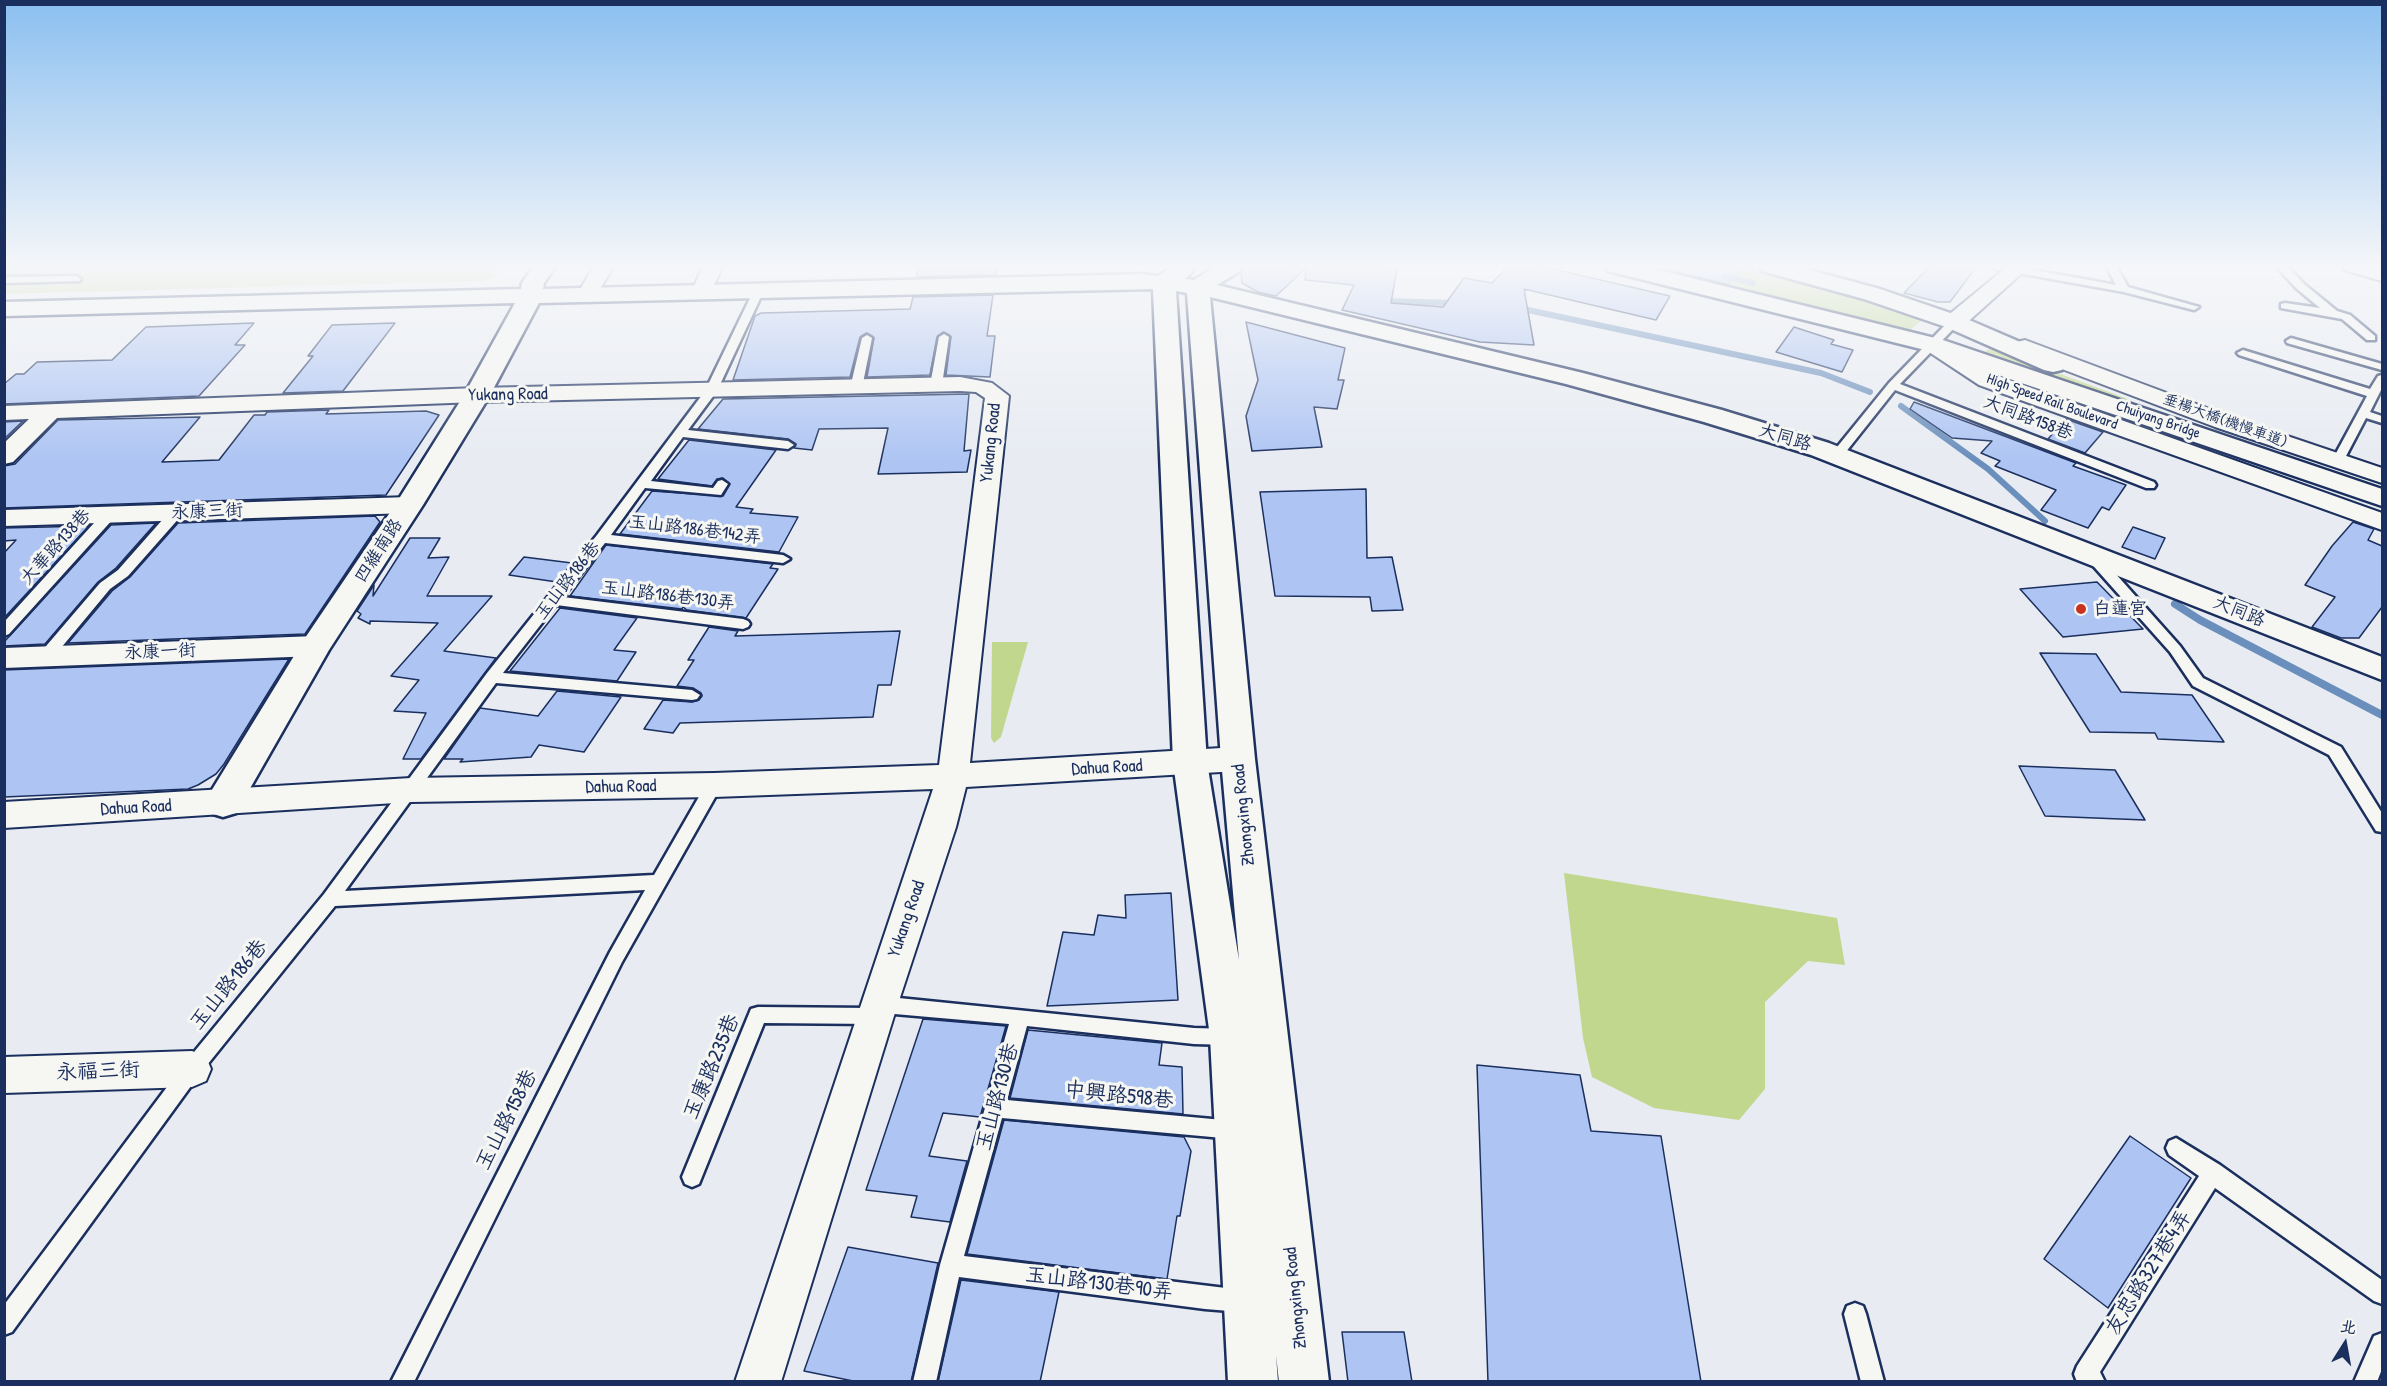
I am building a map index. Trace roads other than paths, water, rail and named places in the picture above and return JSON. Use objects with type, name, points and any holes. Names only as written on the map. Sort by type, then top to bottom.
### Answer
[{"type":"street","name":"四維南路","points":[[223,803],[316,646],[409,505],[477,395],[512,331]]},
{"type":"street","points":[[1186,331],[1190,762],[1231,1037],[1253,1382]]},
{"type":"street","name":"Zhongxing Road","points":[[1191,331],[1305,1382]]},
{"type":"street","name":"大同路","points":[[1390,331],[1713,416],[1836,454],[2380,664]]},
{"type":"street","name":"High Speed Rail Boulevard","points":[[1876,331],[1934,345],[1987,380],[2382,522]]},
{"type":"street","name":"Chuiyang Bridge","points":[[1970,331],[2056,376],[2382,498]]},
{"type":"street","points":[[1979,331],[2382,469]]},
{"type":"street","name":"Chuiyang Bridge","points":[[1934,345],[2056,376],[2382,482]]},
{"type":"street","name":"垂楊大橋(機慢車道)","points":[[2056,376],[2223,422],[2382,476]]},
{"type":"street","name":"垂楊大橋(機慢車道)","points":[[2056,376],[2382,505]]},
{"type":"street","name":"Yukang Road","points":[[4,413],[477,395],[936,385],[974,385],[991,388],[998,396],[953,777],[939,827],[877,1010],[758,1382]]},
{"type":"street","points":[[4,457],[50,412]]},
{"type":"street","name":"永康三街","points":[[4,518],[409,505]]},
{"type":"street","name":"永康一街","points":[[4,658],[316,646]]},
{"type":"street","name":"Dahua Road","points":[[4,815],[411,790],[714,785],[953,777],[1238,759]]},
{"type":"street","name":"永福三街","points":[[7,1078],[192,1069]]},
{"type":"lane","name":"玉山路186巷","points":[[4,1324],[192,1069],[330,899],[492,677],[602,538],[680,434],[711,391],[740,331]]},
{"type":"lane","points":[[1836,454],[1893,385],[1946,331]]},
{"type":"lane","points":[[2363,331],[2372,338]]},
{"type":"lane","points":[[936,385],[944,337]]},
{"type":"lane","points":[[856,388],[867,338]]},
{"type":"lane","points":[[2291,341],[2382,367]]},
{"type":"lane","points":[[2243,353],[2373,394]]},
{"type":"lane","points":[[2341,455],[2382,378]]},
{"type":"lane","name":"大同路158巷","points":[[1893,385],[2150,485]]},
{"type":"lane","points":[[2362,413],[2382,420]]},
{"type":"lane","points":[[680,434],[788,445]]},
{"type":"lane","points":[[641,484],[717,492],[722,484]]},
{"type":"lane","points":[[46,656],[105,586],[123,573],[176,513]]},
{"type":"lane","name":"大華路138巷","points":[[4,631],[109,515]]},
{"type":"lane","name":"玉山路186巷142弄","points":[[602,538],[783,559]]},
{"type":"lane","points":[[2089,552],[2175,649],[2198,682],[2335,752],[2382,826]]},
{"type":"lane","name":"玉山路186巷130弄","points":[[553,600],[743,624]]},
{"type":"lane","points":[[492,677],[692,695]]},
{"type":"lane","name":"玉山路158巷","points":[[402,1382],[616,957],[714,785]]},
{"type":"lane","points":[[330,899],[657,882]]},
{"type":"lane","points":[[877,1010],[1020,1017],[1231,1037]]},
{"type":"lane","name":"玉康路235巷","points":[[692,1177],[758,1015],[877,1010]]},
{"type":"lane","name":"玉山路130巷","points":[[924,1382],[951,1265],[1020,1017]]},
{"type":"lane","name":"中興路598巷","points":[[996,1108],[1200,1129],[1238,1130]]},
{"type":"lane","points":[[2176,1148],[2382,1293]]},
{"type":"lane","name":"友忠路327巷4弄","points":[[2090,1378],[2213,1172]]},
{"type":"lane","name":"玉山路130巷90弄","points":[[951,1265],[1205,1298],[1247,1301]]},
{"type":"lane","points":[[1855,1314],[1873,1382]]},
{"type":"lane","points":[[2365,1382],[2382,1344]]},
{"type":"waterway","points":[[1624,331],[1821,373],[1870,392]]},
{"type":"waterway","points":[[1901,406],[1988,469],[2045,521]]},
{"type":"waterway","points":[[2175,604],[2200,620],[2382,715]]},
{"type":"place","name":"白蓮宮","points":[[2081,609]]}]
